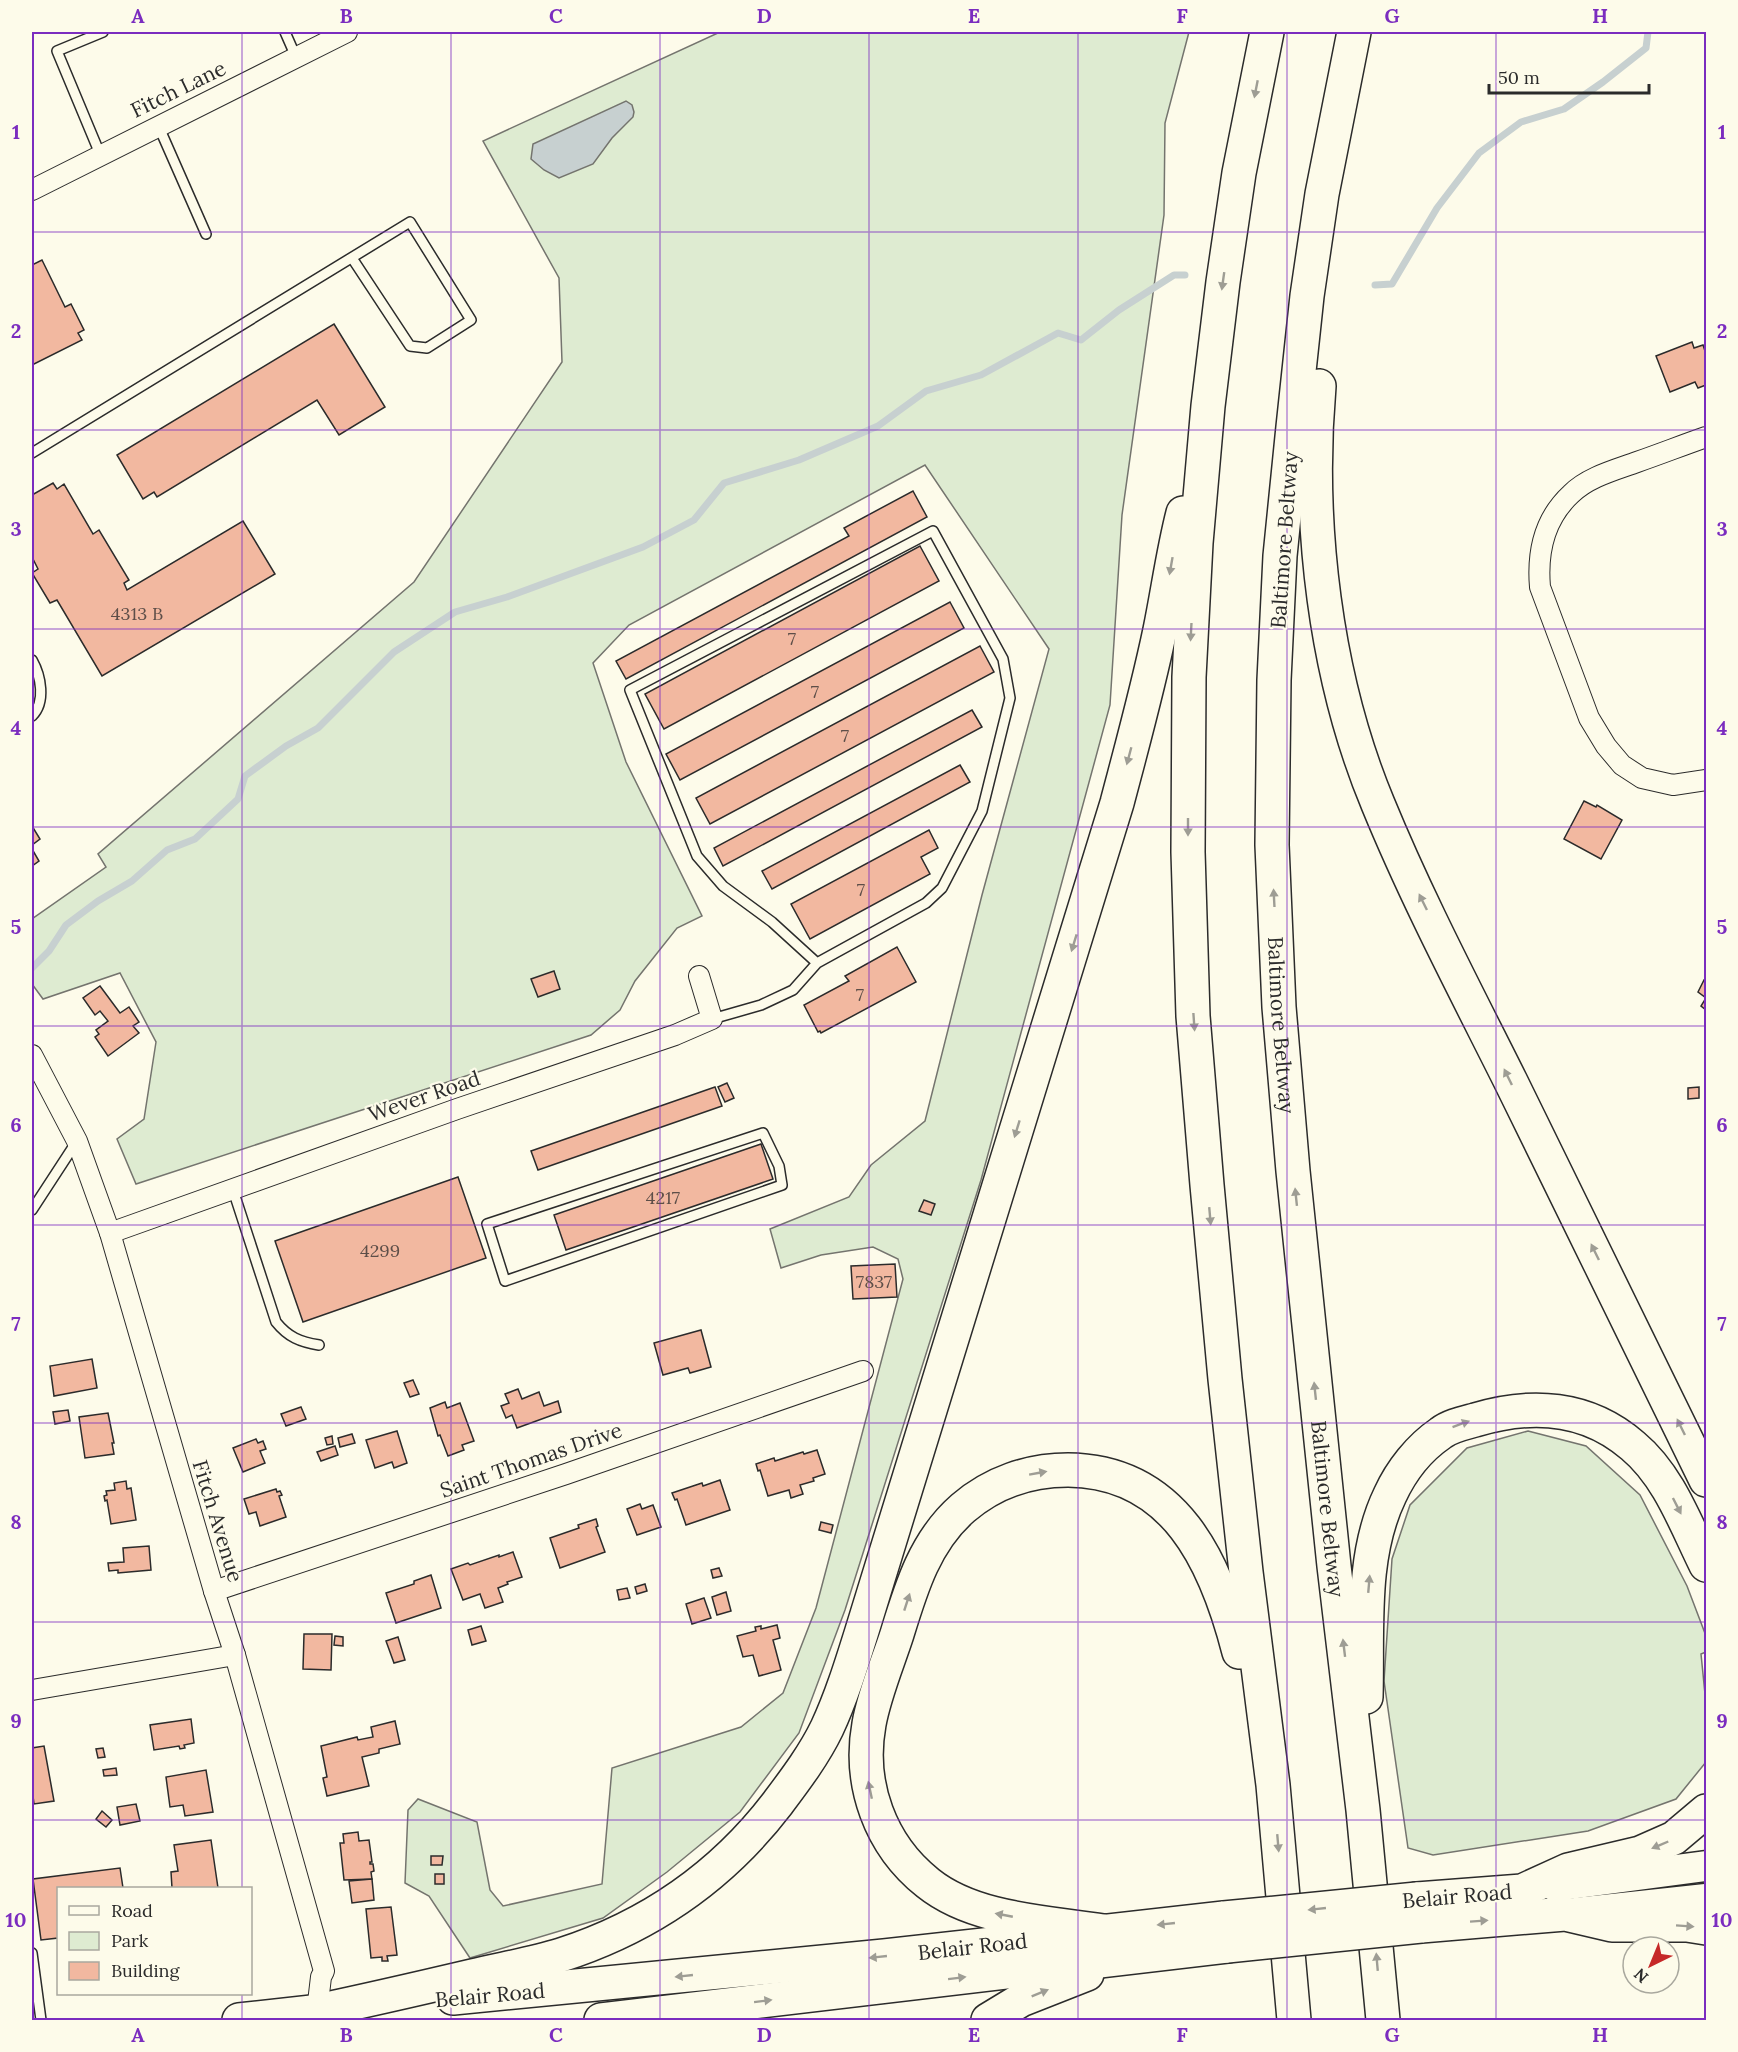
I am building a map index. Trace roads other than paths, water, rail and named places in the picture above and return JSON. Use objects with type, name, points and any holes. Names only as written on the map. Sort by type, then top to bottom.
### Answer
[{"type":"highway","points":[[1267,32],[1239,173],[1208,406],[1189,677],[1188,852],[1193,1016],[1225,1379],[1246,1572],[1273,1785],[1294,2020]]},
{"type":"highway","name":"Baltimore Beltway","points":[[1354,32],[1322,194],[1307,296],[1293,427],[1280,556],[1274,680],[1272,845],[1279,1007],[1293,1171],[1334,1566],[1363,1810],[1383,2020]]},
{"type":"highway","points":[[1370,32],[1329,295],[1315,426],[1316,512],[1324,602],[1339,675],[1356,741],[1374,793],[1407,867],[1707,1480]]},
{"type":"highway","points":[[318,2016],[561,1955],[616,1933],[657,1912],[696,1886],[728,1860],[761,1825],[807,1763],[826,1729],[842,1692],[868,1612],[1117,803],[1148,685],[1161,627],[1172,560],[1208,406]]},
{"type":"highway","points":[[1363,1810],[1371,1554],[1389,1496],[1423,1448],[1443,1431],[1493,1414],[1524,1410],[1549,1409],[1598,1421],[1634,1446],[1651,1463],[1667,1486],[1707,1565]]},
{"type":"highway","points":[[1103,1931],[983,1911],[957,1900],[930,1885],[910,1868],[892,1846],[879,1821],[871,1795],[865,1760],[869,1723],[915,1576],[937,1535],[962,1509],[989,1489],[1017,1477],[1054,1470],[1090,1470],[1122,1479],[1148,1492],[1174,1513],[1193,1537],[1228,1610],[1273,1785]]},
{"type":"highway","points":[[1522,1891],[1568,1870],[1640,1853],[1657,1846],[1674,1838],[1707,1810]]},
{"type":"highway","name":"Belair Road","points":[[239,2020],[318,2016],[1103,1931],[1225,1932],[1419,1912],[1522,1891]]},
{"type":"highway","name":"Belair Road","points":[[1419,1912],[1564,1914]]},
{"type":"highway","points":[[1564,1914],[1612,1925],[1687,1925],[1707,1928]]},
{"type":"highway","name":"Belair Road","points":[[601,2020],[1128,1957],[1225,1932]]},
{"type":"highway","points":[[988,2020],[1021,2000],[1128,1957]]},
{"type":"main road","name":"Belair Road","points":[[1522,1891],[1707,1866]]},
{"type":"main road","name":"Belair Road","points":[[1564,1914],[1707,1899]]},
{"type":"street","name":"Fitch Lane","points":[[32,190],[347,32]]},
{"type":"street","points":[[1707,437],[1600,476],[1571,493],[1548,525],[1538,564],[1540,587],[1556,630],[1589,718],[1606,746],[1622,765],[1642,778],[1673,785],[1707,780]]},
{"type":"street","points":[[699,976],[712,1019]]},
{"type":"street","name":"Wever Road","points":[[110,1233],[457,1109],[675,1035],[712,1019]]},
{"type":"street","name":"Fitch Avenue","points":[[32,1055],[77,1141],[110,1233],[214,1591],[235,1655],[324,1971],[321,1977],[318,2016]]},
{"type":"street","name":"Saint Thomas Drive","points":[[214,1591],[566,1474],[863,1371]]},
{"type":"street","points":[[32,1690],[235,1655]]},
{"type":"lane","points":[[100,154],[57,51],[103,32]]},
{"type":"lane","points":[[285,32],[296,57]]},
{"type":"lane","points":[[158,125],[206,234]]},
{"type":"lane","points":[[32,453],[410,222],[471,320],[427,348],[410,346],[352,258]]},
{"type":"lane","points":[[712,1019],[761,1005],[793,990],[817,963],[926,903],[942,888],[982,812],[1010,698],[1003,659],[933,531],[630,690],[697,856],[723,886],[772,922],[817,963]]},
{"type":"lane","points":[[32,660],[40,681],[40,701],[32,717]]},
{"type":"lane","points":[[763,1132],[771,1145],[779,1166],[782,1185],[505,1281],[487,1224],[763,1132]]},
{"type":"lane","points":[[32,1210],[77,1141]]},
{"type":"lane","points":[[233,1190],[276,1322],[284,1332],[298,1341],[320,1345]]},
{"type":"lane","points":[[32,1953],[41,2020]]},
{"type":"waterway","points":[[1375,285],[1392,284],[1437,208],[1479,153],[1521,122],[1564,109],[1603,82],[1646,48],[1648,32]]},
{"type":"waterway","points":[[32,968],[49,951],[66,925],[98,901],[132,881],[167,850],[195,839],[238,799],[245,776],[286,746],[318,728],[394,652],[455,612],[507,597],[643,547],[694,520],[724,483],[799,460],[878,426],[926,391],[981,375],[1058,333],[1081,340],[1119,310],[1174,275],[1185,275]]}]
